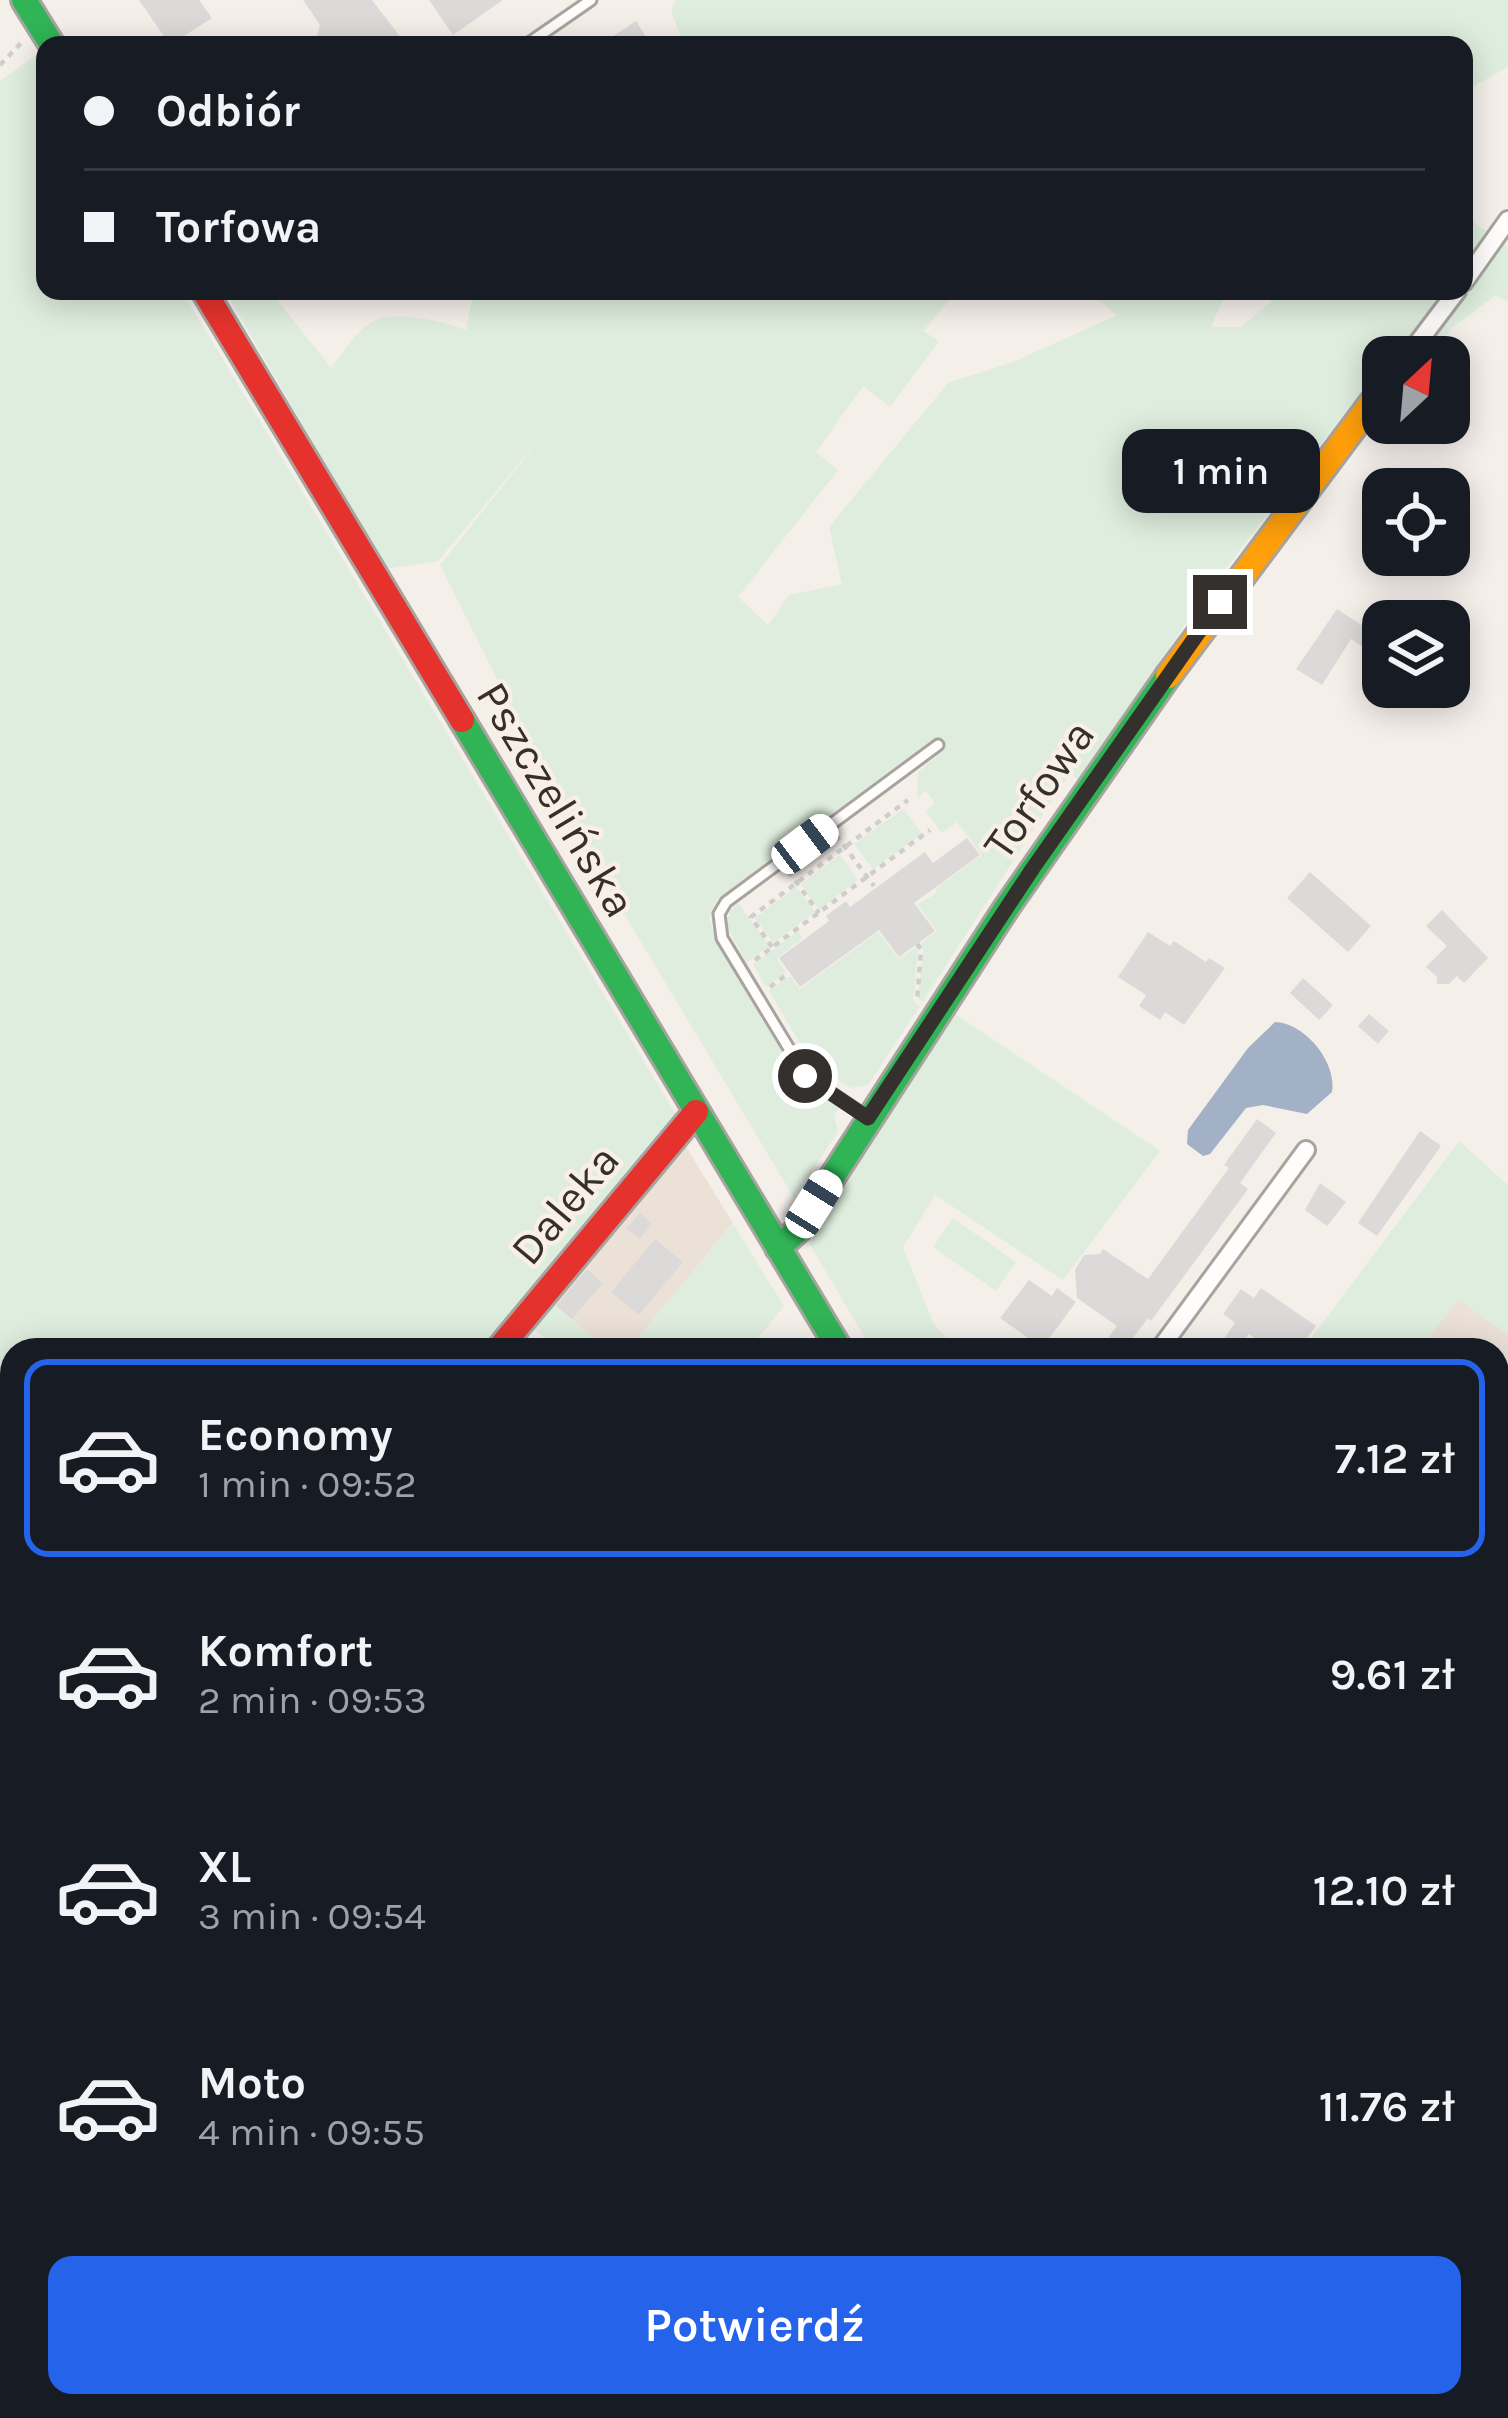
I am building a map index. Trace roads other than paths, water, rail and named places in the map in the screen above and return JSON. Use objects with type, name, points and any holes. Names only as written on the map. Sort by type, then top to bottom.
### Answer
[{"type":"street","points":[[23,0],[47,36]]},
{"type":"street","points":[[1473,269],[1508,220]]},
{"type":"street","name":"Pszczelińska","points":[[209,300],[833,1338]]},
{"type":"street","points":[[1422,336],[1450,300]]},
{"type":"street","name":"Torfowa","points":[[778,1248],[798,1230],[1033,868],[1234,583],[1362,415]]},
{"type":"street","name":"Daleka","points":[[508,1338],[696,1112]]},
{"type":"street","points":[[1168,1338],[1306,1150]]},
{"type":"lane","points":[[539,36],[591,0]]},
{"type":"lane","points":[[868,1118],[805,1076],[719,930],[719,914],[726,902],[938,745]]},
{"type":"water","points":[[1275,1022],[1297,1029],[1317,1046],[1329,1069],[1332,1092],[1307,1114],[1263,1105],[1246,1108],[1210,1154],[1203,1156],[1187,1144],[1188,1130],[1248,1048]]}]
